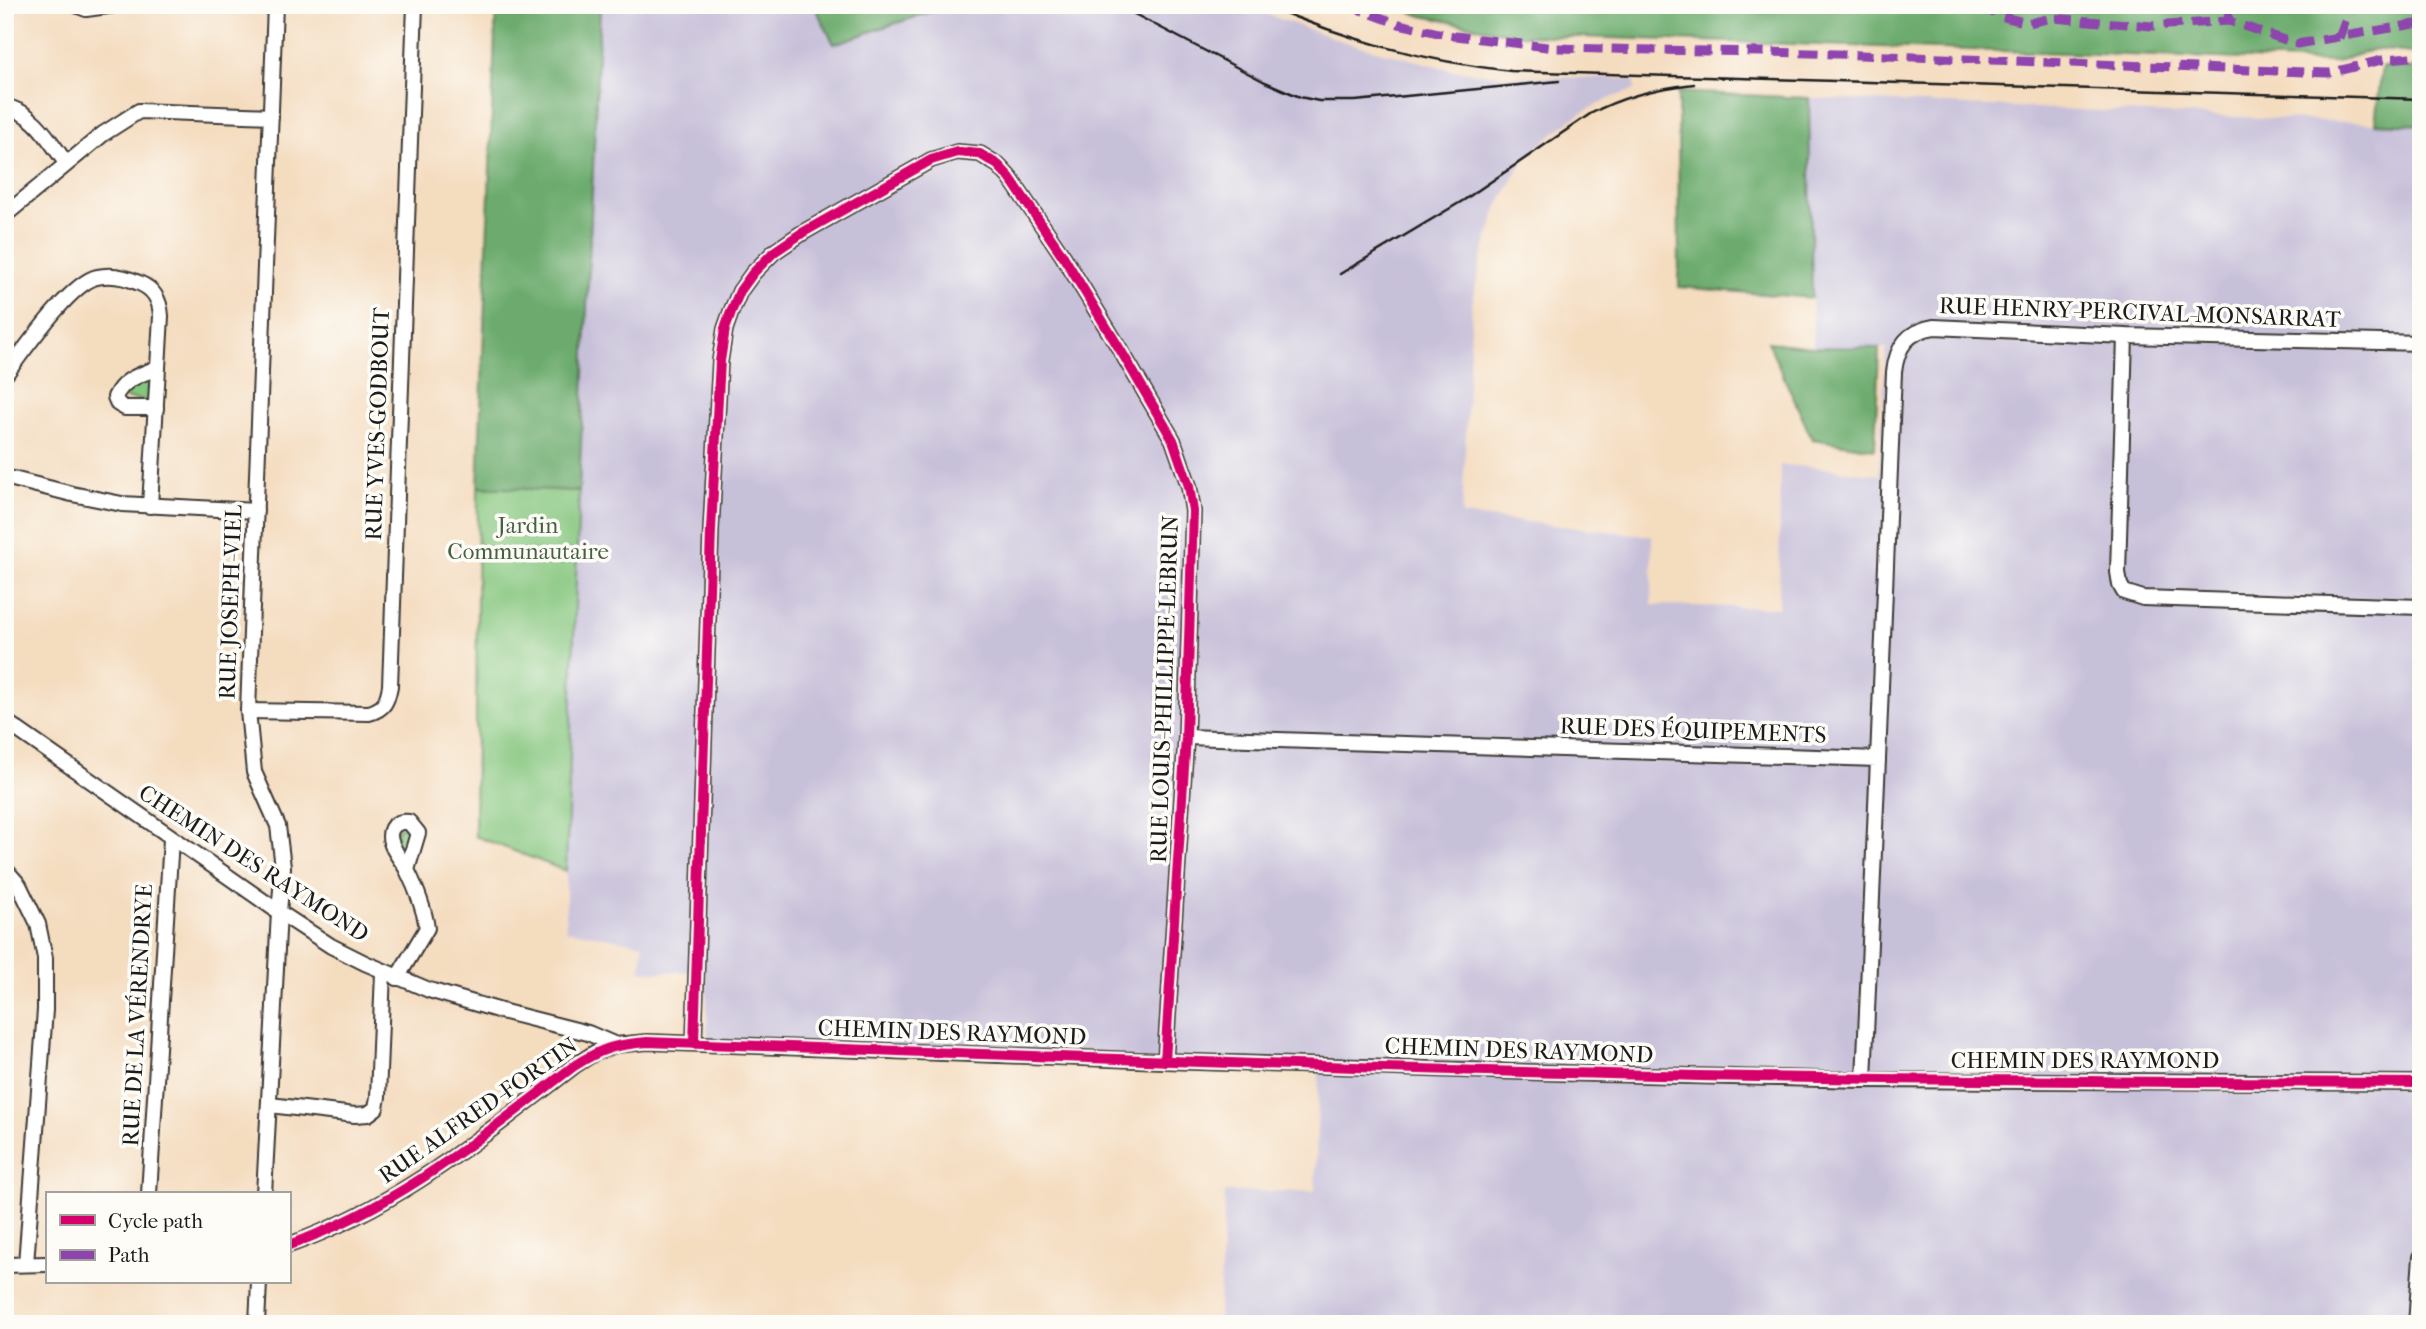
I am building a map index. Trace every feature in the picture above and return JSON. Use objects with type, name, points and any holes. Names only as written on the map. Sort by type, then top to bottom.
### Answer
[{"type":"street","points":[[76,5],[86,9],[115,5]]},
{"type":"street","name":"RUE JOSEPH-VIEL","points":[[264,1192],[283,867],[278,826],[254,772],[248,710],[275,5]]},
{"type":"street","name":"RUE YVES-GODBOUT","points":[[248,710],[369,713],[380,710],[387,701],[415,5]]},
{"type":"street","points":[[5,107],[33,120],[66,163]]},
{"type":"street","points":[[5,215],[122,119],[139,111],[271,116]]},
{"type":"street","name":"RUE LOUIS-PHILLIPPE-LEBRUN","points":[[694,1043],[711,530],[720,361],[725,330],[740,291],[774,252],[802,233],[931,160],[957,152],[980,154],[998,165],[1010,178],[1063,256],[1173,440],[1183,464],[1194,511],[1185,737],[1165,1062]]},
{"type":"street","points":[[5,375],[68,295],[82,283],[95,277],[112,275],[146,286],[160,304],[150,506]]},
{"type":"street","name":"RUE HENRY-PERCIVAL-MONSARRAT","points":[[1878,759],[1892,400],[1896,356],[1911,335],[1921,329],[1934,327],[2421,343]]},
{"type":"street","points":[[2125,335],[2118,572],[2124,592],[2143,598],[2421,607]]},
{"type":"street","points":[[156,408],[125,408],[118,404],[115,397],[119,389],[132,377],[157,368]]},
{"type":"street","points":[[5,477],[98,500],[150,506],[256,511]]},
{"type":"street","name":"CHEMIN DES RAYMOND","points":[[5,721],[171,839],[331,946],[390,975],[459,1000],[588,1032],[616,1045],[647,1042],[694,1043],[1165,1062],[1864,1080],[2421,1083]]},
{"type":"street","name":"RUE DES ÉQUIPEMENTS","points":[[1185,737],[1878,759]]},
{"type":"street","points":[[1864,1080],[1878,759]]},
{"type":"street","name":"RUE DE LA VÉRENDRYE","points":[[149,1192],[171,839]]},
{"type":"street","points":[[5,869],[19,885],[38,924],[45,958],[46,1010],[26,1264]]},
{"type":"street","points":[[270,1105],[355,1115],[368,1114],[376,1108],[390,975],[427,928],[422,907],[407,870]]},
{"type":"street","name":"RUE ALFRED-FORTIN","points":[[290,1245],[323,1233],[406,1190],[443,1166],[574,1066],[596,1052],[616,1045]]},
{"type":"street","points":[[2416,1324],[2421,1258]]},
{"type":"street","points":[[5,1265],[46,1264]]},
{"type":"street","points":[[257,1324],[259,1284]]},
{"type":"shaded area","points":[[600,5],[814,5],[834,44],[951,5],[1241,5],[1345,42],[1452,70],[1505,76],[1634,79],[1635,90],[1613,97],[1581,113],[1551,135],[1523,161],[1497,208],[1480,264],[1472,306],[1462,515],[1652,536],[1652,605],[1779,608],[1780,465],[1879,475],[1886,348],[1813,347],[1809,98],[2421,125],[2421,1324],[1218,1324],[1225,1192],[1315,1191],[1319,1066],[708,1044],[706,972],[641,972],[643,944],[566,930],[579,491]]},
{"type":"green space","points":[[496,5],[591,5],[600,8],[579,491],[478,487]]},
{"type":"green space","points":[[814,5],[951,5],[834,44]]},
{"type":"green space","points":[[1391,5],[2421,5],[2421,54],[2375,49],[2335,62],[1517,35],[1422,16]]},
{"type":"green space","points":[[2382,67],[2421,68],[2421,125],[2375,123]]},
{"type":"green space","points":[[1678,92],[1809,98],[1812,298],[1679,287]]},
{"type":"green space","points":[[1768,342],[1813,347],[1879,348],[1875,449],[1812,439]]},
{"type":"green space","points":[[150,380],[148,401],[125,398],[128,388]]},
{"type":"green space","name":"Jardin Communautaire","points":[[478,487],[579,491],[566,871],[475,836]]},
{"type":"green space","points":[[404,826],[411,832],[405,850],[397,842],[397,829]]},
{"type":"railway","points":[[1117,5],[1265,82],[1300,97],[1319,101],[1355,101],[1559,81]]},
{"type":"railway","points":[[1266,5],[1356,39],[1416,55],[1511,71],[2421,99]]},
{"type":"railway","points":[[1340,274],[1464,200],[1590,114],[1640,94],[1694,84]]},
{"type":"marked path","points":[[1347,5],[1399,24],[1447,35],[1555,48],[1810,53],[2329,73],[2386,59],[2421,56]]},
{"type":"marked path","points":[[1979,5],[1999,16],[2029,23],[2052,18],[2152,26],[2229,21],[2297,44],[2421,23]]},
{"type":"marked path","points":[[2228,5],[2229,21]]},
{"type":"marked path","points":[[2339,38],[2351,5]]},
{"type":"cycle path","points":[[694,1043],[711,530],[720,361],[725,329],[740,291],[774,252],[802,233],[931,160],[957,152],[980,154],[998,165],[1010,178],[1063,256],[1173,440],[1189,486],[1193,511],[1186,737],[1165,1061]]},
{"type":"cycle path","points":[[290,1245],[330,1229],[404,1190],[584,1060],[609,1048],[647,1042],[1565,1073],[2421,1083]]}]
